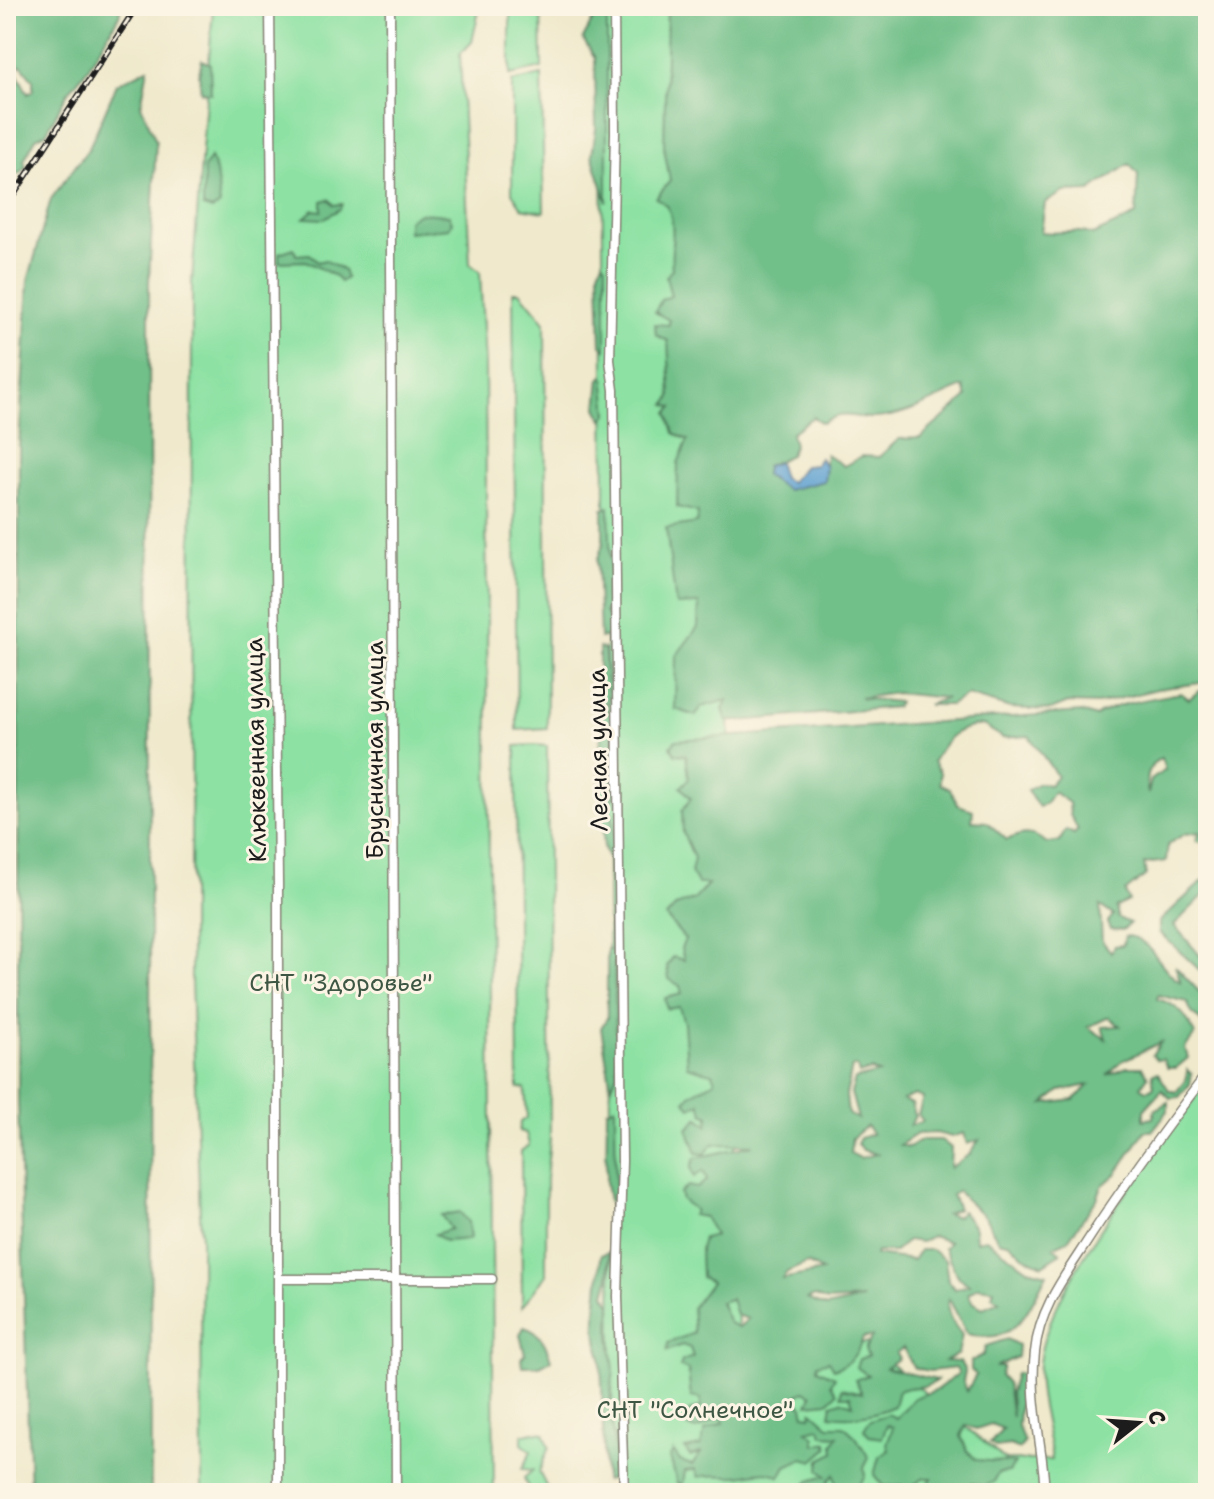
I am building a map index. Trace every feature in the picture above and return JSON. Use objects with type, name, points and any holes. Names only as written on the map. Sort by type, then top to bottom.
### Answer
[{"type":"street","name":"Клюквенная улица","points":[[270,6],[278,1493]]},
{"type":"street","name":"Брусничная улица","points":[[390,6],[396,1493]]},
{"type":"street","name":"Лесная улица","points":[[614,6],[615,132],[610,360],[615,484],[622,1161],[618,1296],[624,1493]]},
{"type":"street","points":[[1045,1493],[1034,1418],[1033,1370],[1042,1318],[1052,1296],[1131,1175],[1208,1072]]},
{"type":"street","points":[[278,1279],[492,1279]]},
{"type":"green space","points":[[15,6],[121,6],[119,16],[88,68],[67,94],[46,133],[36,138],[24,160],[26,166],[21,173],[13,175],[10,132],[11,9]],"holes":[[[21,65],[33,80],[33,90],[28,94],[15,69]]]},
{"type":"green space","name":"СНТ \"Здоровье\"","points":[[213,6],[480,6],[472,42],[460,54],[470,264],[480,272],[485,365],[494,1493],[202,1493],[201,1240],[191,982],[192,282]]},
{"type":"green space","points":[[510,6],[541,6],[542,68],[510,75]]},
{"type":"green space","points":[[594,6],[607,6],[607,202],[592,155],[596,129],[595,58],[583,39],[595,16]]},
{"type":"green space","name":"СНТ \"Солнечное\"","points":[[601,6],[719,6],[738,1338],[866,1343],[1005,1460],[1052,1460],[1039,1375],[1046,1332],[1083,1257],[1208,1079],[1208,1493],[613,1493]]},
{"type":"green space","points":[[667,6],[1208,6],[1208,682],[1157,689],[1097,704],[1068,703],[1051,710],[1010,708],[967,695],[950,705],[927,705],[946,698],[896,693],[860,698],[899,702],[896,707],[739,721],[727,721],[723,709],[728,700],[701,707],[696,716],[675,709],[676,656],[698,627],[699,604],[676,605],[666,528],[697,523],[698,512],[677,507],[678,463],[688,440],[674,433],[668,413],[673,407],[666,405],[671,397],[668,341],[656,335],[655,324],[669,325],[669,320],[655,312],[661,300],[671,296],[666,277],[672,269],[672,219],[664,203],[656,198],[670,181],[664,148]],"holes":[[[1129,164],[1138,174],[1136,215],[1093,235],[1041,232],[1045,203],[1064,192],[1090,191]],[[964,387],[967,397],[920,438],[899,439],[879,457],[862,456],[844,466],[826,454],[823,481],[787,490],[766,466],[790,455],[794,445],[791,433],[813,417],[822,423],[843,416],[889,416]]]},
{"type":"green space","points":[[202,60],[210,64],[211,93],[201,92],[199,74]]},
{"type":"green space","points":[[148,68],[141,105],[156,141],[149,282],[151,1493],[30,1493],[18,1102],[19,449],[28,281],[51,199],[89,148],[117,84]]},
{"type":"green space","points":[[542,75],[544,212],[522,208],[512,193],[512,82]]},
{"type":"green space","points":[[210,158],[216,171],[220,205],[212,210],[203,207],[204,168]]},
{"type":"green space","points":[[329,199],[334,205],[342,204],[340,209],[323,219],[304,218],[313,210],[322,211],[322,201]]},
{"type":"green space","points":[[419,213],[449,215],[452,222],[449,228],[408,232],[408,220]]},
{"type":"green space","points":[[294,248],[296,255],[310,254],[317,262],[325,260],[343,270],[346,278],[340,282],[335,276],[306,261],[279,262],[279,253]]},
{"type":"green space","points":[[603,261],[606,265],[606,349],[601,345],[599,271]]},
{"type":"green space","points":[[513,292],[520,292],[545,322],[547,728],[517,730]]},
{"type":"green space","points":[[604,375],[608,414],[603,419],[597,408],[600,379]]},
{"type":"green space","points":[[609,507],[612,601],[605,612],[612,624],[609,636],[600,638],[597,561],[603,544],[603,509]]},
{"type":"green space","points":[[599,648],[604,649],[609,703],[599,703]]},
{"type":"green space","points":[[1199,691],[1208,691],[1208,814],[1205,819],[1208,819],[1208,842],[1196,841],[1200,832],[1185,834],[1168,844],[1166,861],[1144,864],[1146,875],[1125,892],[1129,901],[1116,907],[1118,918],[1130,923],[1123,930],[1110,929],[1107,923],[1113,915],[1100,906],[1102,941],[1111,952],[1114,946],[1123,945],[1125,936],[1142,942],[1167,971],[1181,982],[1175,966],[1208,1001],[1208,1029],[1192,1013],[1187,1002],[1158,995],[1157,999],[1180,1011],[1195,1035],[1185,1048],[1188,1058],[1176,1068],[1167,1068],[1163,1059],[1157,1060],[1152,1055],[1161,1042],[1122,1061],[1107,1075],[1127,1067],[1142,1067],[1148,1076],[1141,1086],[1146,1091],[1154,1087],[1152,1074],[1158,1073],[1169,1090],[1176,1092],[1187,1078],[1187,1070],[1192,1074],[1190,1084],[1179,1097],[1170,1098],[1162,1090],[1144,1110],[1144,1120],[1153,1118],[1155,1110],[1168,1102],[1168,1111],[1152,1131],[1145,1131],[1116,1174],[1102,1186],[1097,1199],[1068,1240],[1053,1247],[1061,1253],[1043,1265],[1023,1256],[1009,1242],[1001,1242],[986,1218],[958,1191],[952,1195],[958,1209],[946,1214],[956,1217],[962,1211],[975,1228],[976,1241],[986,1239],[1028,1269],[1047,1274],[1019,1322],[998,1335],[984,1337],[967,1334],[949,1299],[948,1304],[951,1318],[962,1335],[958,1354],[945,1361],[960,1362],[965,1371],[963,1381],[967,1391],[976,1375],[971,1370],[971,1361],[983,1355],[986,1346],[1007,1339],[1018,1345],[1017,1357],[995,1367],[1003,1367],[1000,1375],[1007,1383],[1012,1417],[1010,1393],[1015,1373],[1021,1374],[1018,1426],[1024,1443],[1019,1449],[1010,1445],[996,1447],[990,1443],[1003,1429],[991,1424],[976,1429],[966,1425],[961,1436],[976,1460],[1015,1463],[1009,1472],[998,1473],[994,1482],[982,1487],[971,1483],[965,1493],[927,1485],[932,1478],[924,1478],[908,1489],[901,1485],[884,1487],[874,1475],[879,1457],[889,1450],[887,1443],[893,1427],[887,1425],[882,1438],[869,1436],[864,1429],[870,1420],[888,1414],[896,1418],[914,1398],[936,1390],[959,1373],[956,1368],[930,1371],[914,1368],[903,1348],[896,1353],[899,1358],[886,1368],[937,1380],[898,1391],[894,1406],[878,1412],[855,1416],[830,1415],[832,1404],[841,1401],[853,1405],[850,1396],[841,1396],[842,1388],[862,1393],[855,1380],[868,1375],[856,1367],[859,1359],[868,1356],[865,1349],[872,1337],[863,1338],[853,1358],[840,1367],[834,1369],[829,1361],[818,1364],[817,1369],[835,1377],[831,1384],[837,1393],[828,1402],[808,1404],[812,1395],[804,1391],[793,1398],[803,1406],[805,1415],[811,1416],[812,1411],[829,1426],[844,1426],[856,1437],[869,1458],[864,1468],[865,1476],[857,1488],[837,1486],[834,1475],[828,1481],[830,1488],[825,1493],[804,1487],[809,1481],[826,1476],[819,1470],[820,1460],[834,1453],[833,1444],[838,1436],[823,1435],[820,1428],[807,1431],[815,1437],[815,1445],[827,1442],[828,1448],[813,1461],[803,1458],[786,1466],[780,1477],[764,1472],[698,1477],[695,1470],[685,1471],[683,1484],[677,1483],[670,1457],[673,1451],[680,1461],[692,1465],[701,1453],[690,1456],[685,1449],[701,1446],[705,1430],[724,1423],[721,1418],[695,1430],[688,1427],[689,1411],[701,1407],[701,1399],[691,1397],[688,1370],[680,1367],[682,1361],[693,1357],[690,1348],[682,1345],[667,1351],[668,1343],[694,1333],[692,1308],[711,1282],[701,1277],[700,1249],[703,1238],[715,1235],[704,1217],[692,1215],[695,1210],[682,1200],[680,1193],[688,1186],[697,1188],[707,1180],[703,1171],[694,1177],[691,1167],[695,1158],[753,1145],[713,1144],[705,1154],[697,1153],[688,1129],[698,1117],[708,1125],[709,1115],[704,1114],[700,1103],[691,1108],[685,1101],[691,1094],[715,1081],[712,1073],[687,1066],[684,1023],[679,1007],[667,1009],[665,998],[682,994],[680,986],[669,979],[667,966],[673,957],[684,960],[681,949],[685,939],[666,917],[676,906],[695,899],[708,884],[698,884],[691,872],[694,858],[683,833],[682,811],[691,798],[681,787],[689,779],[686,755],[675,754],[671,746],[676,740],[1082,712],[1096,717],[1112,708],[1148,699],[1181,693],[1189,699]],"holes":[[[983,725],[1003,738],[1029,736],[1057,776],[1049,785],[1039,783],[1027,790],[1039,807],[1053,792],[1069,803],[1070,815],[1078,830],[1074,834],[1066,830],[1059,842],[1047,843],[1028,834],[1007,840],[987,822],[972,821],[973,810],[958,805],[950,789],[940,784],[940,772],[933,761],[947,740],[958,731]],[[1161,758],[1165,770],[1151,780],[1148,794],[1150,769]],[[1109,1017],[1120,1026],[1102,1027],[1106,1039],[1088,1027]],[[852,1067],[857,1067],[859,1074],[871,1070],[879,1073],[855,1079],[851,1093],[858,1119],[848,1114],[846,1095]],[[1089,1085],[1074,1100],[1044,1104],[1060,1091]],[[915,1095],[923,1098],[918,1115],[923,1121],[910,1126],[915,1116],[912,1104],[903,1100]],[[867,1126],[872,1134],[860,1138],[857,1144],[863,1150],[877,1154],[860,1158],[850,1153],[852,1138]],[[936,1133],[952,1137],[964,1133],[967,1144],[979,1140],[970,1154],[950,1168],[951,1148],[941,1140],[922,1140],[909,1147],[900,1145],[917,1134]],[[932,1236],[949,1242],[944,1248],[957,1276],[969,1285],[955,1289],[948,1281],[945,1260],[932,1250],[920,1250],[913,1260],[875,1255],[876,1252],[895,1252],[908,1240],[921,1242]],[[807,1263],[822,1271],[782,1279],[787,1272]],[[978,1287],[994,1289],[992,1296],[999,1301],[983,1308],[973,1303],[968,1294]],[[815,1296],[827,1301],[863,1299],[826,1307],[807,1299]],[[731,1299],[736,1315],[748,1319],[739,1327],[729,1323],[720,1302]]]},
{"type":"green space","points":[[601,709],[613,709],[615,797],[608,801],[600,798]]},
{"type":"green space","points":[[516,746],[547,746],[550,1139],[546,1179],[546,1275],[522,1307],[521,1151],[529,1145],[526,1133],[519,1131],[520,1122],[527,1118],[525,1089],[518,1088]]},
{"type":"green space","points":[[602,813],[613,814],[615,856],[609,861],[604,848]]},
{"type":"green space","points":[[1208,876],[1208,891],[1174,925],[1203,959],[1208,958],[1208,978],[1159,932],[1159,922]]},
{"type":"green space","points":[[607,949],[614,950],[617,1074],[611,1087],[601,1028],[607,1018]]},
{"type":"green space","points":[[615,1106],[616,1195],[610,1206],[606,1184],[607,1110]]},
{"type":"green space","points":[[460,1212],[468,1222],[470,1239],[445,1241],[435,1234],[451,1229],[441,1215]]},
{"type":"green space","points":[[609,1252],[609,1279],[605,1294],[611,1304],[614,1370],[610,1402],[618,1477],[605,1481],[601,1358],[596,1319],[601,1255]]},
{"type":"green space","points":[[524,1327],[542,1339],[551,1360],[540,1366],[522,1366],[521,1358],[525,1354],[520,1335]]},
{"type":"green space","points":[[544,1433],[549,1447],[539,1472],[547,1488],[538,1489],[541,1493],[524,1493],[528,1487],[524,1478],[533,1470],[522,1469],[531,1451],[522,1444],[522,1435]]},
{"type":"water","points":[[820,458],[826,467],[824,481],[787,490],[765,475],[766,466],[778,462],[783,478],[790,482],[804,466],[815,465]]},
{"type":"railway","points":[[6,207],[137,6]]}]
